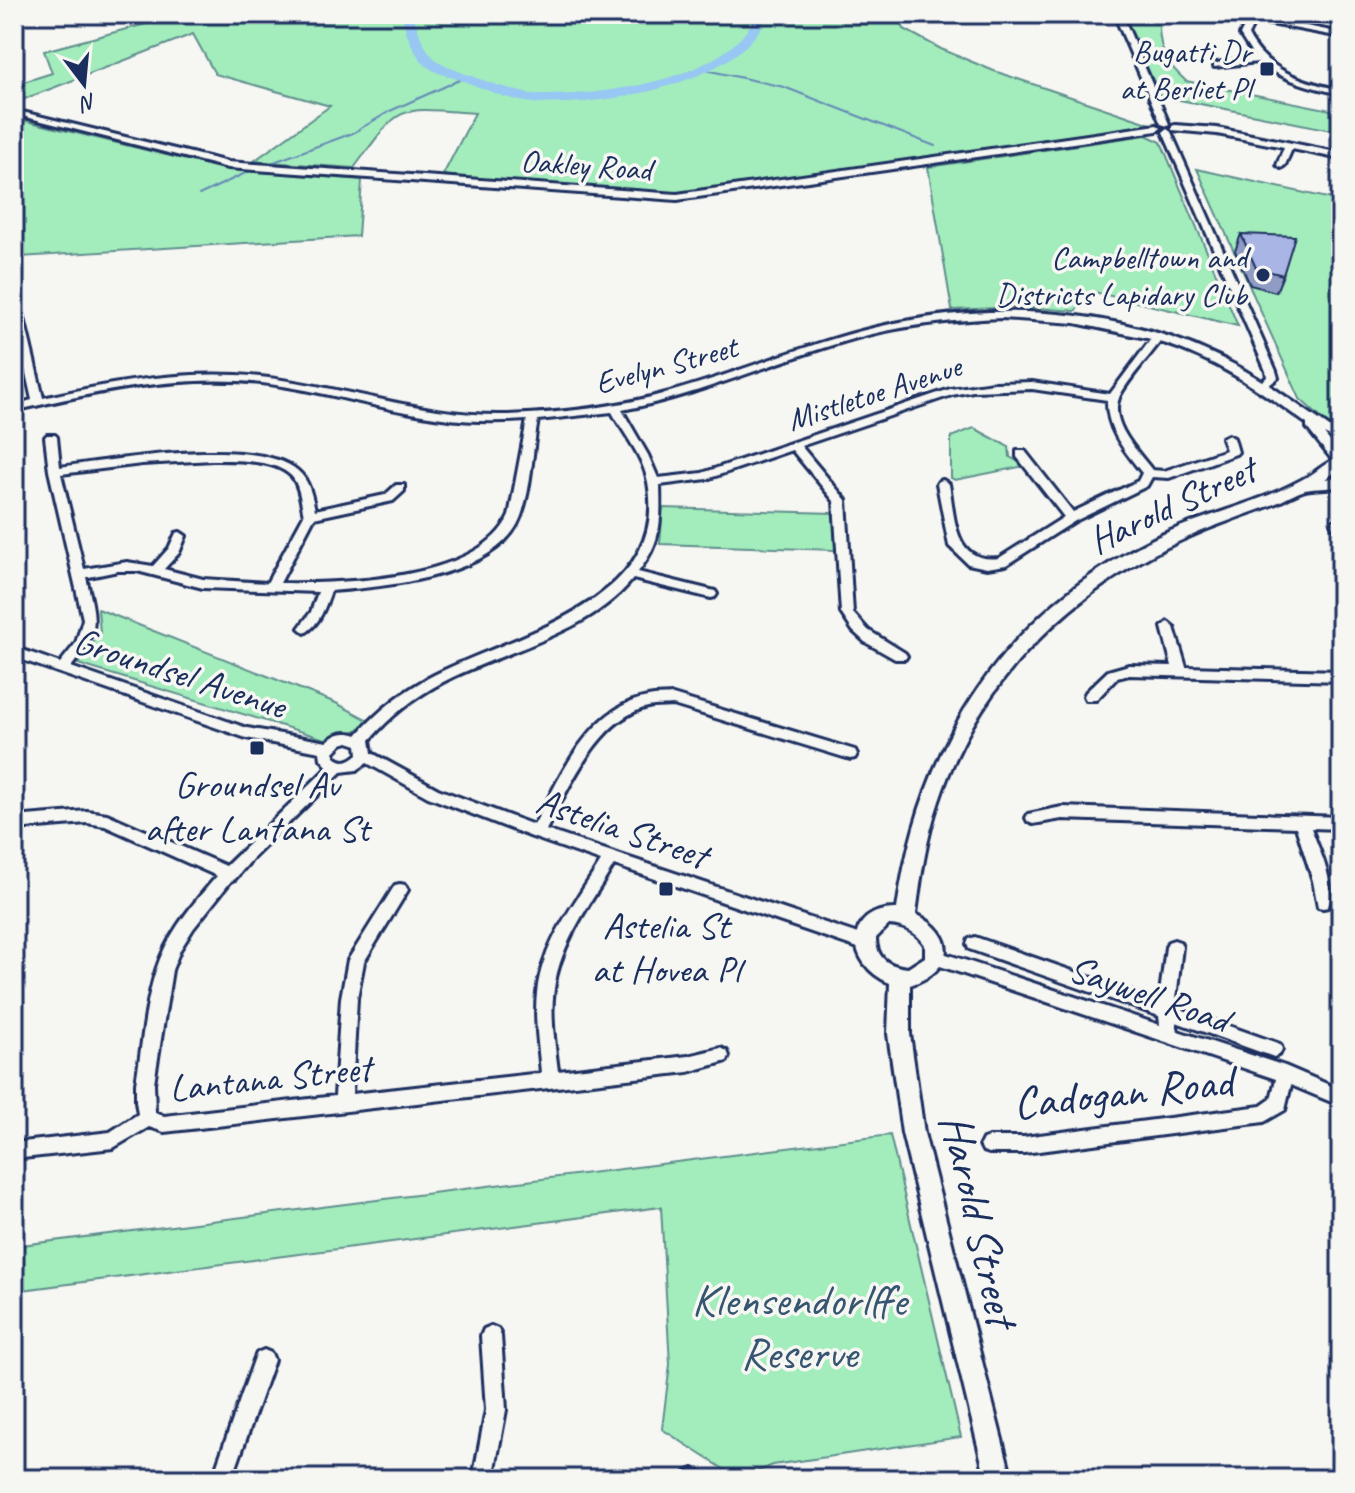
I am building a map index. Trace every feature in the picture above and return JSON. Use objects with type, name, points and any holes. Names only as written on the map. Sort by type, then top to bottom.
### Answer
[{"type":"main road","name":"Harold Street","points":[[906,917],[909,871],[944,760],[978,700],[1026,639],[1061,605],[1120,563],[1199,525],[1295,488],[1339,461]]},
{"type":"main road","name":"Harold Street","points":[[1295,488],[1341,482]]},
{"type":"main road","points":[[886,917],[906,917],[929,931],[935,943],[934,957],[920,973],[900,977],[875,966],[864,943],[874,923],[886,917]]},
{"type":"main road","name":"Harold Street","points":[[900,977],[899,1034],[913,1133],[999,1479]]},
{"type":"street","points":[[1118,14],[1271,371],[1273,378],[1262,385]]},
{"type":"street","points":[[1232,14],[1341,35]]},
{"type":"street","points":[[1252,16],[1244,35],[1260,59],[1292,77],[1341,92]]},
{"type":"street","points":[[1217,65],[1260,59]]},
{"type":"street","name":"Oakley Road","points":[[14,112],[228,165],[654,197],[708,195],[1166,128],[1217,131],[1341,156]]},
{"type":"street","points":[[1281,165],[1289,146]]},
{"type":"street","points":[[14,297],[38,402]]},
{"type":"street","name":"Evelyn Street","points":[[14,408],[113,386],[243,379],[288,384],[424,413],[533,417],[615,408],[677,393],[869,332],[936,320],[1052,317],[1106,324],[1158,337],[1222,362],[1262,385],[1306,420],[1341,439]]},
{"type":"street","points":[[1158,337],[1113,398],[1112,417],[1125,443],[1148,473],[1165,475],[1232,452],[1228,438]]},
{"type":"street","name":"Mistletoe Avenue","points":[[654,482],[703,476],[950,392],[976,386],[1043,384],[1113,398]]},
{"type":"street","points":[[363,748],[344,738],[329,748],[328,759],[338,766],[353,765],[394,706],[420,689],[577,619],[631,574],[651,535],[654,482],[615,408]]},
{"type":"street","points":[[79,575],[113,566],[156,570],[177,580],[208,584],[326,586],[375,585],[435,573],[495,542],[513,524],[533,417]]},
{"type":"street","name":"Evelyn Street","points":[[1306,420],[1339,461]]},
{"type":"street","points":[[51,437],[55,471],[88,628],[82,645],[62,669]]},
{"type":"street","points":[[795,446],[840,500],[847,613],[869,640],[900,656]]},
{"type":"street","points":[[1021,454],[1071,518]]},
{"type":"street","points":[[55,471],[216,456],[259,460],[294,472],[303,484],[310,515],[272,586]]},
{"type":"street","points":[[943,484],[955,546],[972,561],[1002,562],[1071,518],[1143,483],[1148,473]]},
{"type":"street","points":[[310,515],[389,498],[400,488]]},
{"type":"street","points":[[156,570],[175,550],[180,536]]},
{"type":"street","points":[[631,574],[711,594]]},
{"type":"street","points":[[305,628],[317,613],[326,586]]},
{"type":"street","points":[[1168,627],[1180,670]]},
{"type":"street","name":"Groundsel Avenue","points":[[14,652],[246,733],[329,748]]},
{"type":"street","points":[[1091,696],[1113,674],[1180,670],[1341,676]]},
{"type":"street","points":[[537,833],[602,725],[620,710],[642,702],[673,700],[850,754]]},
{"type":"street","name":"Astelia Street","points":[[363,748],[433,793],[537,833],[864,943]]},
{"type":"street","name":"Lantana Street","points":[[338,766],[230,875],[184,928],[165,968],[144,1100],[148,1118],[164,1124],[688,1064],[721,1056]]},
{"type":"street","points":[[1033,818],[1062,813],[1341,823]]},
{"type":"street","points":[[14,823],[87,817],[107,820],[230,875]]},
{"type":"street","points":[[1302,822],[1321,881],[1323,902]]},
{"type":"street","points":[[550,1080],[545,1009],[548,975],[562,941],[610,858]]},
{"type":"street","points":[[343,1103],[354,969],[362,946],[400,890]]},
{"type":"street","points":[[975,944],[1274,1049]]},
{"type":"street","points":[[1170,1034],[1166,1010],[1174,947]]},
{"type":"street","name":"Saywell Road","points":[[934,957],[1170,1034],[1285,1074],[1341,1098]]},
{"type":"street","name":"Cadogan Road","points":[[989,1145],[1024,1145],[1264,1114],[1279,1104],[1285,1074]]},
{"type":"street","points":[[14,1151],[113,1140],[148,1118]]},
{"type":"street","points":[[483,1479],[496,1410],[491,1336]]},
{"type":"street","points":[[222,1479],[264,1360]]},
{"type":"green space","points":[[183,14],[897,14],[904,29],[941,49],[994,71],[1154,125],[683,195],[489,183],[490,180],[443,175],[475,113],[429,110],[402,114],[382,131],[354,168],[254,161],[330,106],[215,74],[193,34],[14,103],[14,85],[52,73],[44,51]]},
{"type":"green space","points":[[1123,14],[1174,14],[1159,27],[1161,44],[1169,63],[1186,81],[1341,112],[1341,132],[1160,96]]},
{"type":"green space","points":[[14,118],[224,169],[362,180],[358,236],[20,257],[14,235]]},
{"type":"green space","points":[[1146,135],[1161,142],[1238,326],[1094,292],[1075,311],[1021,307],[952,310],[928,167]]},
{"type":"green space","points":[[1197,169],[1341,201],[1341,436],[1300,399]]},
{"type":"green space","points":[[974,428],[1009,447],[1010,457],[1025,466],[955,480],[951,478],[951,437]]},
{"type":"green space","points":[[663,508],[834,513],[835,550],[660,544]]},
{"type":"green space","points":[[98,609],[336,703],[370,721],[355,731],[325,739],[78,664],[100,633]]},
{"type":"green space","name":"Klensendorlffe Reserve","points":[[890,1135],[961,1437],[773,1465],[739,1479],[662,1429],[670,1364],[661,1207],[14,1291],[14,1246]]},
{"type":"building","points":[[1241,234],[1295,236],[1283,275],[1256,268]]},
{"type":"waterway","points":[[407,14],[414,39],[434,65],[520,97],[536,99],[598,95],[686,78],[722,60],[756,30],[762,14]]},
{"type":"waterway","points":[[706,70],[784,87],[935,146]]},
{"type":"waterway","points":[[263,166],[353,133],[390,111],[466,77]]},
{"type":"waterway","points":[[199,195],[254,169]]},
{"type":"place","name":"Bugatti Dr at Berliet Pl","points":[[1267,69]]},
{"type":"place","name":"Campbelltown and Districts Lapidary Club","points":[[1263,275]]},
{"type":"place","name":"Groundsel Av after Lantana St","points":[[257,748]]},
{"type":"place","name":"Astelia St at Hovea Pl","points":[[666,889]]}]
